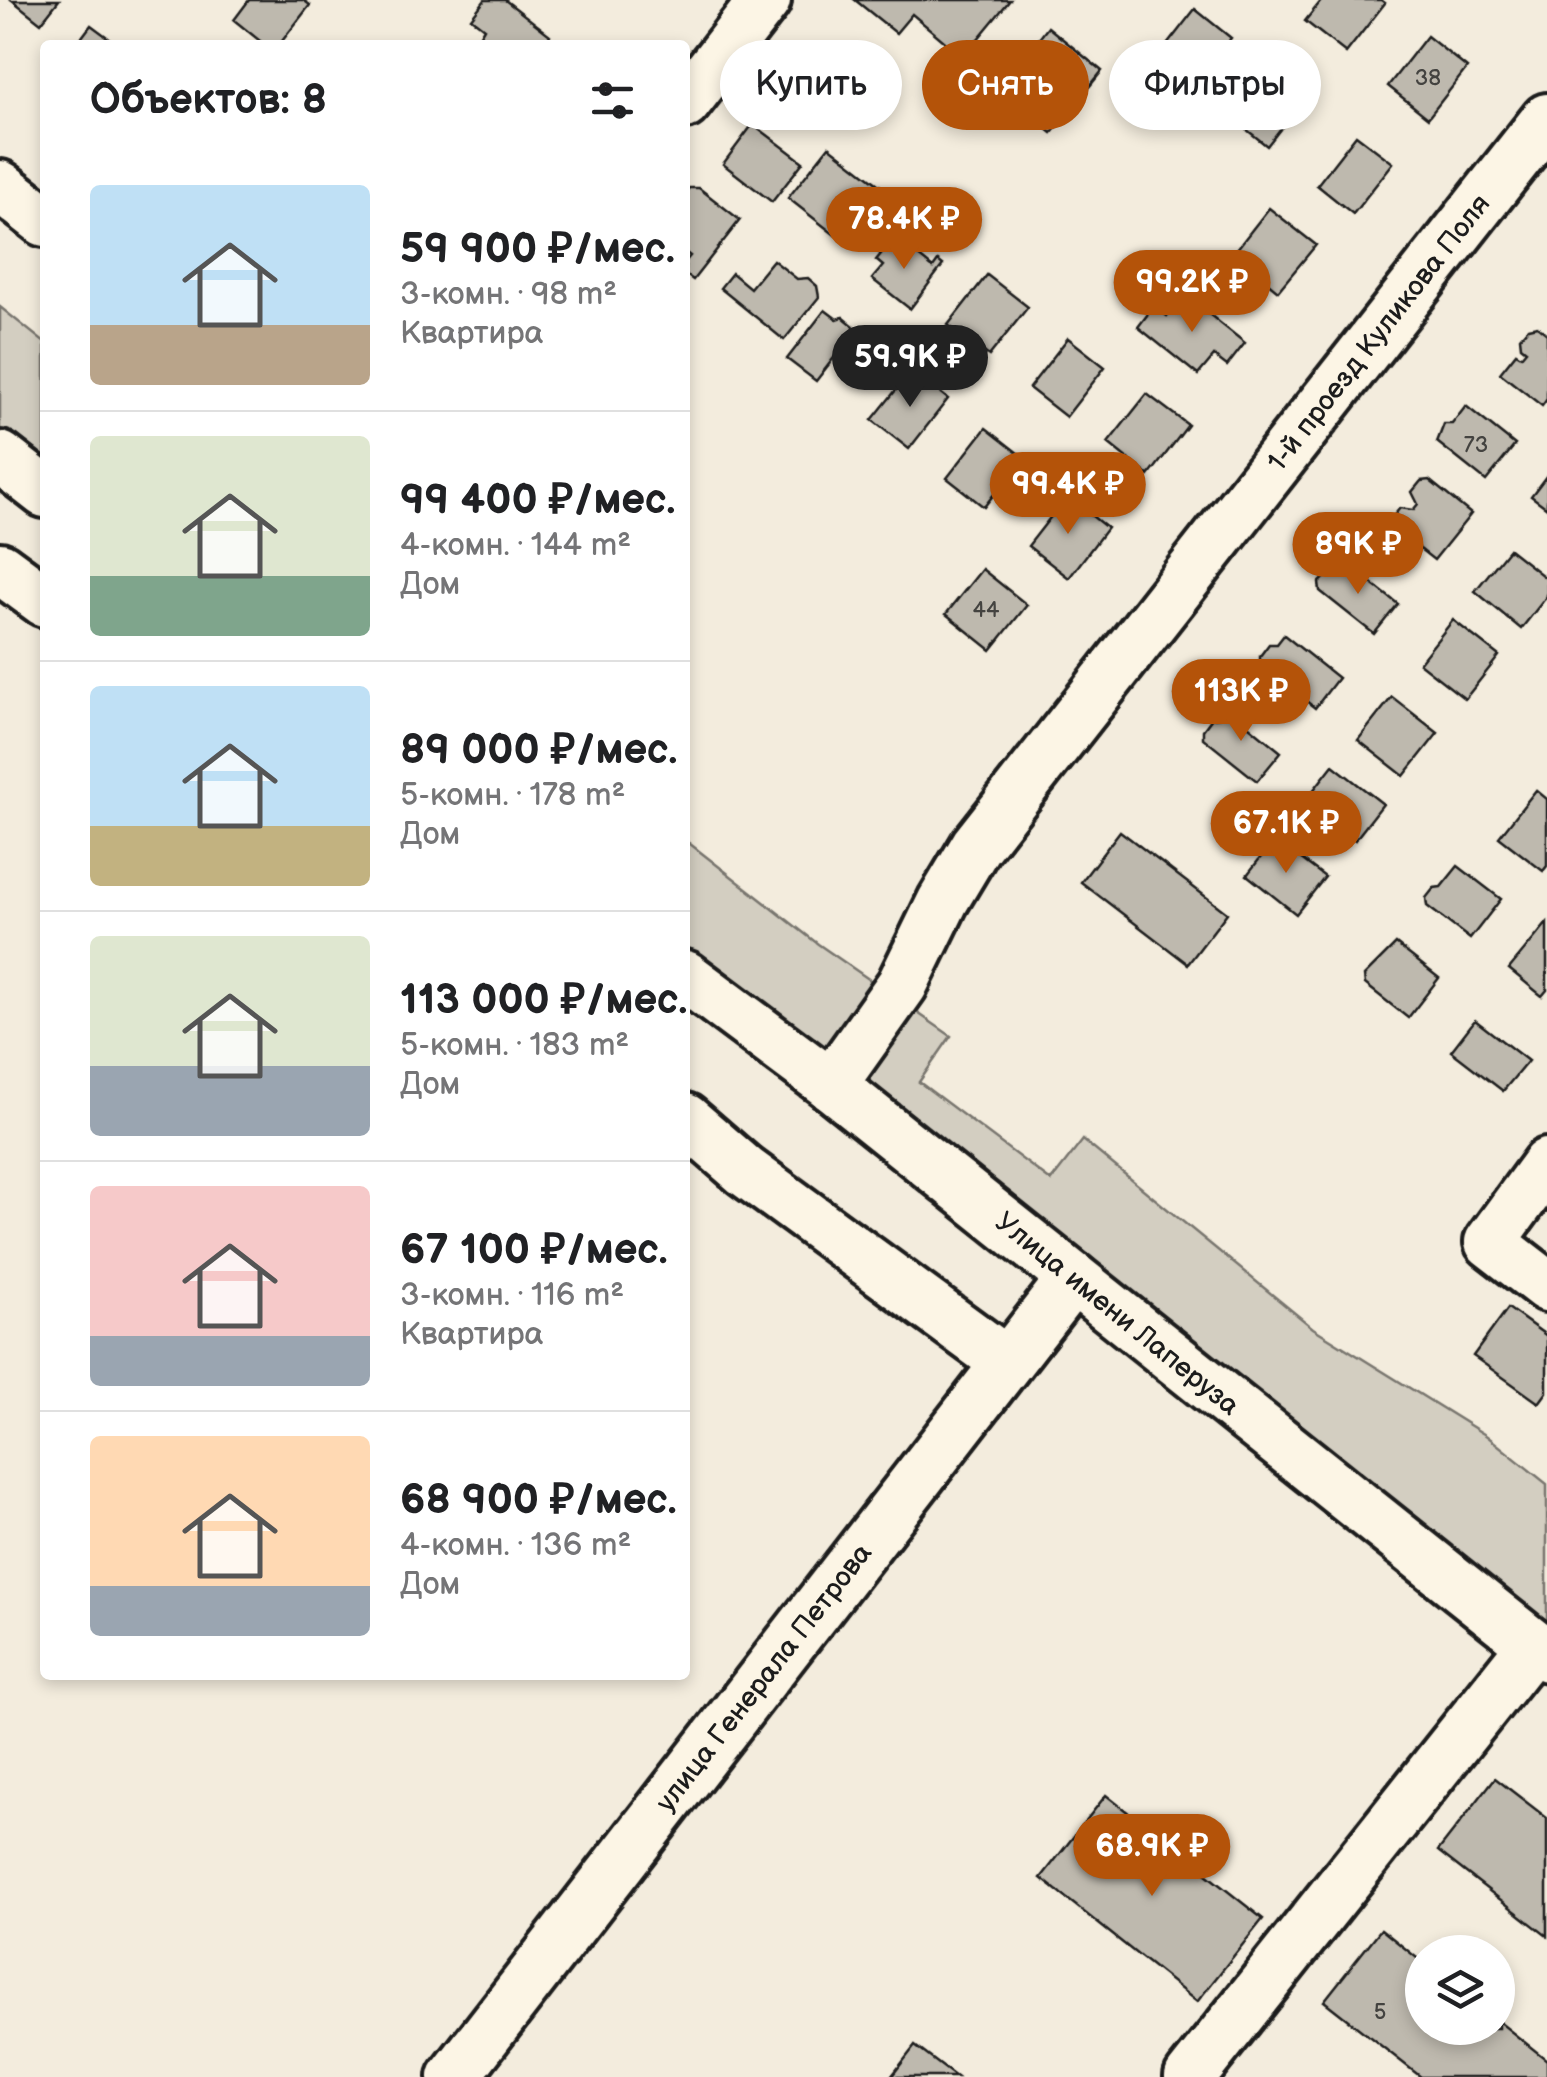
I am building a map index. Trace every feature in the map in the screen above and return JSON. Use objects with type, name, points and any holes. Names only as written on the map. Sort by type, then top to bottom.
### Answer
[{"type":"street","points":[[690,96],[765,0]]},
{"type":"street","name":"1-й проезд Куликова Поля","points":[[832,1084],[902,985],[943,901],[976,846],[1547,119]]},
{"type":"street","points":[[0,186],[40,217]]},
{"type":"street","points":[[0,457],[40,488]]},
{"type":"street","points":[[0,568],[40,597]]},
{"type":"street","name":"Улица имени Лаперуза","points":[[690,980],[832,1084],[1540,1650]]},
{"type":"street","points":[[690,1123],[746,1171],[1006,1362]]},
{"type":"street","points":[[1547,1164],[1490,1242],[1547,1286]]},
{"type":"street","name":"улица Генерала Петрова","points":[[454,2077],[1073,1278]]},
{"type":"street","points":[[1190,2077],[1540,1650]]},
{"type":"shaded area","points":[[0,307],[40,339],[40,476],[0,443]]},
{"type":"shaded area","points":[[690,844],[818,944],[951,1036],[919,1082],[1051,1181],[1083,1140],[1313,1328],[1487,1436],[1547,1484],[1547,1627],[690,978]]},
{"type":"building","points":[[12,0],[59,0],[41,23]]},
{"type":"building","points":[[249,0],[303,0],[310,5],[283,40],[259,40],[234,20]]},
{"type":"building","points":[[485,0],[505,0],[550,35],[548,40],[477,40],[484,28],[471,18]]},
{"type":"building","points":[[855,0],[1010,0],[977,40],[943,40],[912,14],[896,33]]},
{"type":"building","points":[[1322,0],[1385,3],[1346,53],[1305,21]]},
{"type":"building","points":[[1195,9],[1231,38],[1229,40],[1171,40]]},
{"type":"building","points":[[91,25],[111,40],[80,40]]},
{"type":"building","points":[[1048,27],[1064,40],[1038,40]]},
{"type":"building","points":[[1427,36],[1467,68],[1428,118],[1388,86]]},
{"type":"building","points":[[1089,60],[1102,71],[1089,87]]},
{"type":"building","points":[[748,130],[761,130],[803,162],[772,202],[723,164]]},
{"type":"building","points":[[1247,130],[1279,130],[1267,146]]},
{"type":"building","points":[[1356,135],[1393,163],[1353,214],[1317,185]]},
{"type":"building","points":[[829,146],[896,198],[869,233],[848,217],[835,235],[788,198]]},
{"type":"building","points":[[690,188],[699,188],[740,220],[693,280]]},
{"type":"building","points":[[1269,208],[1316,245],[1278,291],[1233,254]]},
{"type":"building","points":[[891,234],[933,268],[938,261],[943,265],[910,309],[872,279],[883,266],[876,260],[881,254],[877,251]]},
{"type":"building","points":[[773,260],[797,279],[808,278],[817,286],[819,297],[784,340],[720,288],[732,273],[750,288]]},
{"type":"building","points":[[987,275],[1028,307],[989,356],[948,325]]},
{"type":"building","points":[[1184,294],[1245,343],[1227,366],[1214,356],[1198,375],[1138,327],[1154,306],[1167,316]]},
{"type":"building","points":[[825,310],[837,319],[843,317],[854,326],[854,332],[816,381],[787,359]]},
{"type":"building","points":[[1537,326],[1547,334],[1547,399],[1542,406],[1500,373],[1516,353],[1521,356],[1526,350],[1520,337],[1528,328]]},
{"type":"building","points":[[1068,338],[1105,367],[1066,417],[1029,388]]},
{"type":"building","points":[[912,370],[948,399],[909,449],[872,420]]},
{"type":"building","points":[[1147,394],[1188,425],[1149,476],[1108,443]]},
{"type":"building","points":[[1466,406],[1515,445],[1486,481],[1437,442],[1444,424],[1452,424]]},
{"type":"building","points":[[986,428],[1023,457],[984,507],[947,478]]},
{"type":"building","points":[[1547,475],[1547,508],[1531,496]]},
{"type":"building","points":[[1429,480],[1471,514],[1434,560],[1392,527],[1391,519],[1400,508],[1413,510],[1418,504],[1412,492],[1421,481]]},
{"type":"building","points":[[1067,496],[1107,528],[1069,578],[1028,546]]},
{"type":"building","points":[[1509,549],[1547,579],[1547,596],[1521,629],[1475,591]]},
{"type":"building","points":[[1343,561],[1398,604],[1374,634],[1320,591],[1319,583]]},
{"type":"building","points":[[982,569],[1027,605],[991,650],[946,614]]},
{"type":"building","points":[[1453,620],[1499,656],[1465,699],[1419,663]]},
{"type":"building","points":[[1284,635],[1338,678],[1315,708],[1260,665],[1260,656],[1269,644],[1277,644]]},
{"type":"building","points":[[1392,697],[1438,733],[1404,776],[1358,740]]},
{"type":"building","points":[[1227,708],[1281,752],[1257,781],[1203,738],[1203,730],[1212,718],[1219,717]]},
{"type":"building","points":[[1333,765],[1383,804],[1355,840],[1305,801]]},
{"type":"building","points":[[1536,790],[1547,799],[1547,866],[1543,871],[1499,837]]},
{"type":"building","points":[[1120,831],[1227,913],[1188,964],[1081,882]]},
{"type":"building","points":[[1275,839],[1325,877],[1296,914],[1247,875]]},
{"type":"building","points":[[1458,866],[1501,899],[1470,939],[1427,906],[1426,898]]},
{"type":"building","points":[[1547,923],[1547,990],[1542,996],[1509,969]]},
{"type":"building","points":[[1396,944],[1439,978],[1408,1018],[1365,984],[1364,976]]},
{"type":"building","points":[[1475,1020],[1528,1061],[1503,1091],[1451,1051]]},
{"type":"building","points":[[1508,1308],[1547,1336],[1547,1392],[1539,1403],[1473,1356]]},
{"type":"building","points":[[1495,1778],[1547,1818],[1547,1936],[1438,1851]]},
{"type":"building","points":[[1106,1795],[1263,1919],[1197,2002],[1041,1878]]},
{"type":"building","points":[[1381,1929],[1405,1948],[1405,2045],[1515,2045],[1515,2035],[1547,2060],[1547,2077],[1421,2077],[1324,2001]]},
{"type":"building","points":[[915,2046],[956,2077],[891,2077]]}]
